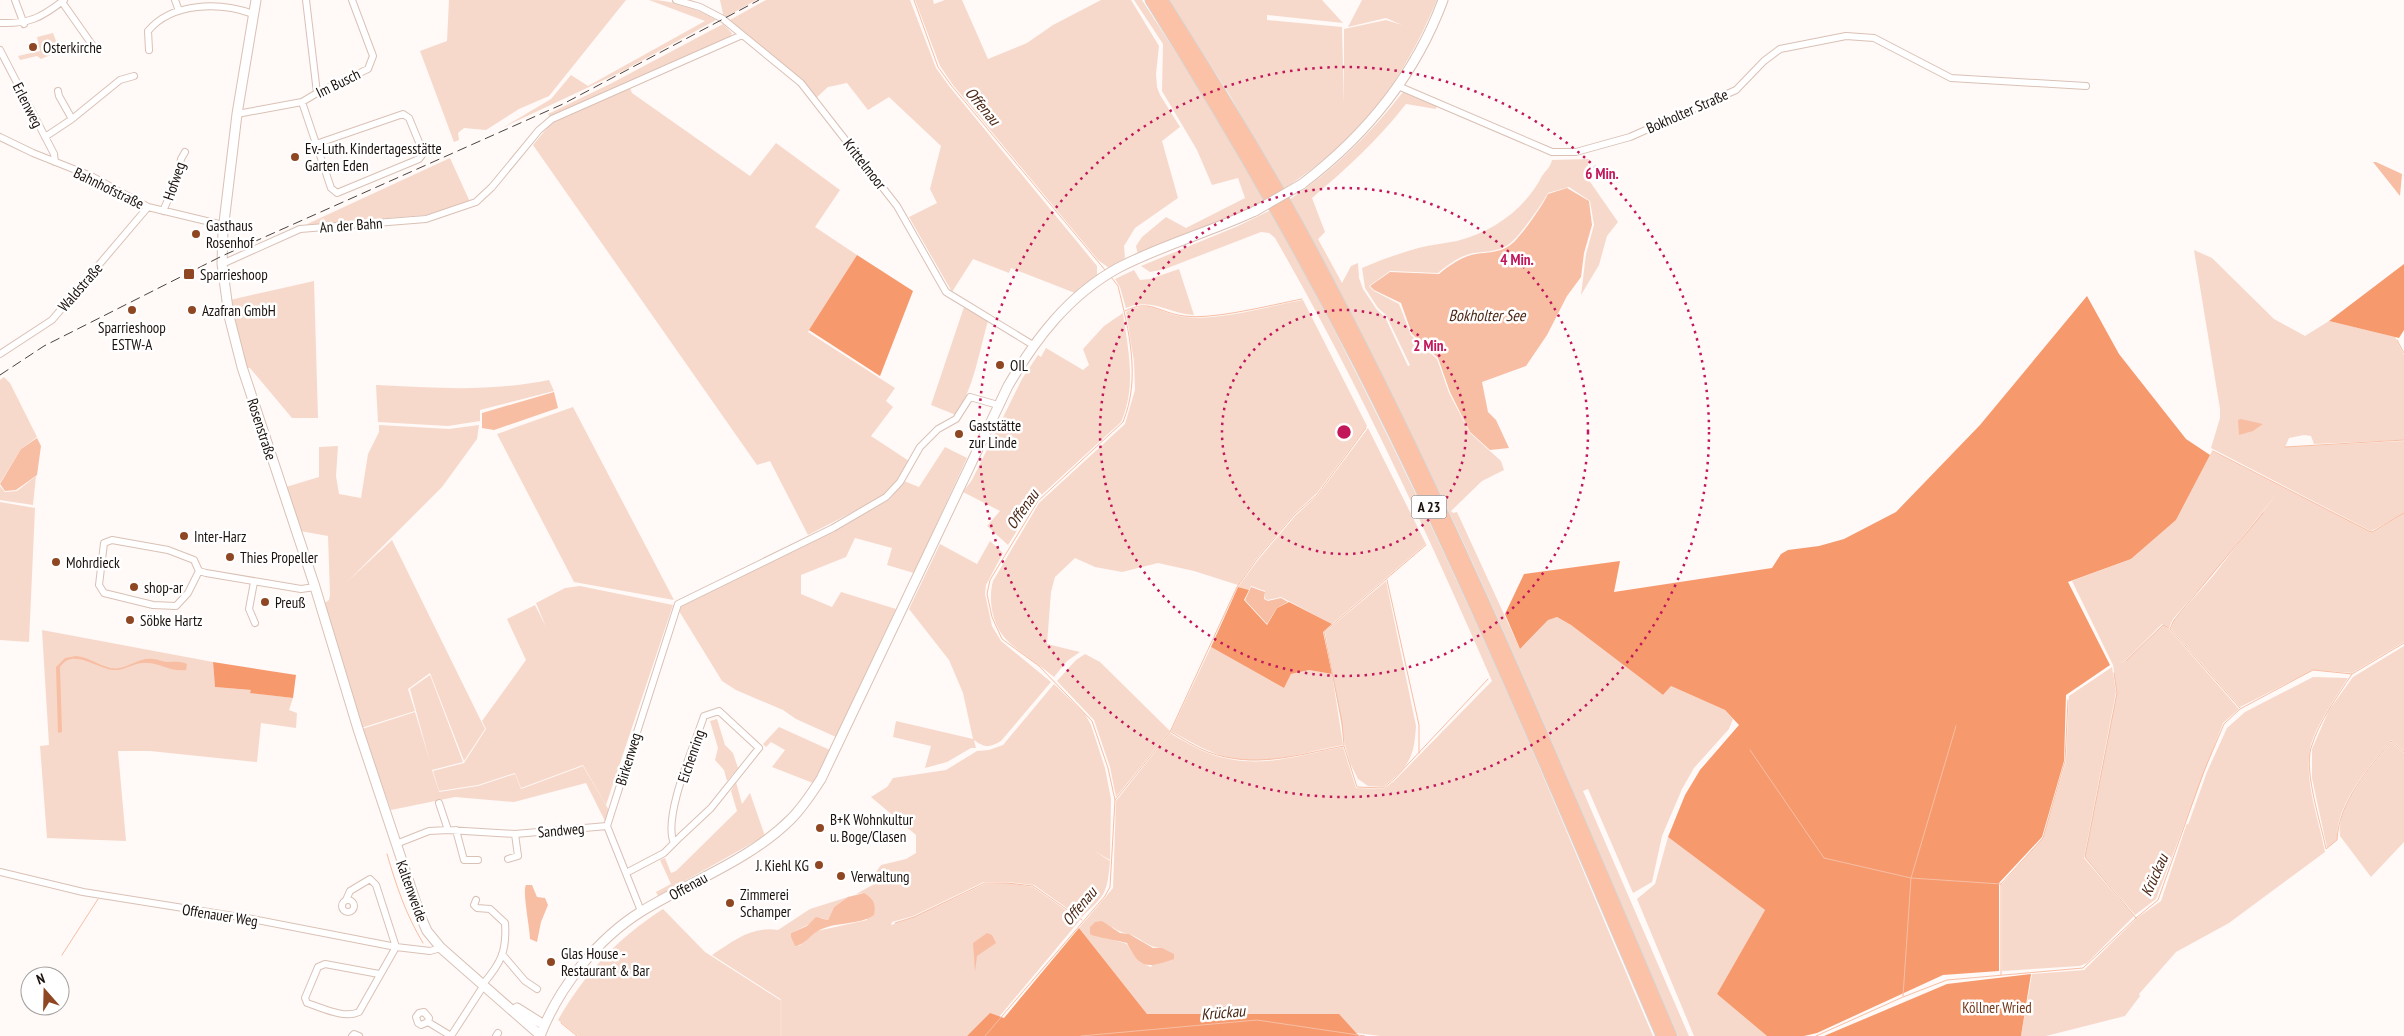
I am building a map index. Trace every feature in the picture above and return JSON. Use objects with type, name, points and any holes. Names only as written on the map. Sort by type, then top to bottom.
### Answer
[{"type":"highway","name":"A 23","points":[[1151,0],[1209,92],[1288,228],[1359,364],[1426,500],[1538,748],[1662,1036]]},
{"type":"highway","name":"A 23","points":[[1162,0],[1258,156],[1367,358],[1488,612],[1671,1036]]},
{"type":"main road","name":"Rosenstraße","points":[[256,0],[236,114],[223,225],[222,264],[228,316],[242,367],[315,587],[396,844]]},
{"type":"main road","name":"Offenau","points":[[578,971],[620,927],[642,911],[760,844],[788,822],[804,804],[820,779],[998,405],[1033,345],[1057,316],[1104,277],[1118,268],[1255,211],[1302,184],[1345,149],[1374,118],[1398,86],[1422,46],[1442,0]]},
{"type":"main road","name":"Kaltenweide","points":[[396,844],[420,915],[428,931],[441,948],[483,985],[544,1025]]},
{"type":"main road","name":"Kaltenweide","points":[[498,996],[540,1036],[558,999],[578,971]]},
{"type":"street","points":[[16,0],[24,24]]},
{"type":"street","points":[[176,0],[179,11]]},
{"type":"street","points":[[306,0],[317,93]]},
{"type":"street","name":"Im Busch","points":[[236,114],[302,102],[368,68],[373,56],[352,0]]},
{"type":"street","name":"Krittelmoor","points":[[676,0],[700,7],[723,19],[801,83],[897,206],[946,292],[1033,345]]},
{"type":"street","points":[[0,27],[0,23],[24,24],[34,20],[63,1],[93,46]]},
{"type":"street","points":[[149,50],[148,31],[156,22],[179,11],[212,6],[253,14]]},
{"type":"street","name":"An der Bahn","points":[[222,264],[300,229],[426,219],[476,202],[538,130],[552,119],[742,35]]},
{"type":"street","name":"Bokholter Straße","points":[[1398,86],[1552,152],[1576,152],[1630,137],[1736,90],[1764,61],[1780,49],[1846,36],[1874,38],[1951,78],[2086,86]]},
{"type":"street","name":"Erlenweg","points":[[0,50],[54,154],[55,162]]},
{"type":"street","points":[[45,137],[72,119],[120,80],[134,76]]},
{"type":"street","points":[[58,90],[59,96],[72,119]]},
{"type":"street","points":[[302,102],[316,144],[331,188],[338,193],[419,159],[422,155],[421,146],[409,118],[402,114],[316,144]]},
{"type":"street","name":"Bahnhofstraße","points":[[0,137],[90,176],[148,207],[223,225]]},
{"type":"street","name":"Hofweg","points":[[163,211],[177,179],[181,159],[185,152]]},
{"type":"street","name":"Waldstraße","points":[[0,354],[52,320],[148,207]]},
{"type":"street","name":"Birkenweg","points":[[607,826],[678,604],[833,528],[886,497],[900,482],[920,448],[938,428],[956,419],[970,398],[998,405]]},
{"type":"street","points":[[112,540],[168,550],[194,560],[199,571],[188,593],[176,606],[154,605],[104,593],[98,585],[104,543],[112,540]]},
{"type":"street","points":[[199,571],[301,589],[315,587]]},
{"type":"street","points":[[254,582],[250,610],[255,623]]},
{"type":"street","name":"Eichenring","points":[[626,873],[664,853],[711,808],[760,748],[719,711],[704,716],[673,808],[670,826],[674,843]]},
{"type":"street","points":[[440,803],[448,830]]},
{"type":"street","points":[[607,826],[642,911]]},
{"type":"street","name":"Sandweg","points":[[396,844],[429,831],[456,830],[515,834],[607,826]]},
{"type":"street","points":[[456,830],[464,860],[478,860]]},
{"type":"street","name":"Sandweg","points":[[508,859],[518,856],[515,834]]},
{"type":"street","name":"Offenauer Weg","points":[[0,872],[83,892],[252,918],[396,947],[430,951],[441,948]]},
{"type":"street","points":[[346,900],[350,891],[370,879],[376,885],[396,947],[359,1012],[352,1015],[307,1003],[305,998],[318,967],[324,964],[379,974]]},
{"type":"street","points":[[428,1022],[451,1036],[483,985],[498,966],[505,946],[505,923],[490,909],[477,908],[474,904],[476,900]]},
{"type":"street","points":[[502,954],[525,981],[537,989]]},
{"type":"street","points":[[352,1036],[354,1034],[359,1036]]},
{"type":"shaded area","points":[[449,0],[626,0],[549,96],[519,109],[486,130],[464,128],[458,133],[459,140],[454,142],[420,51],[447,41]]},
{"type":"shaded area","points":[[649,0],[667,1],[684,6],[716,20],[621,72],[504,127],[551,99],[571,75],[588,86],[705,21]]},
{"type":"shaded area","points":[[720,0],[756,0],[724,18]]},
{"type":"shaded area","points":[[766,0],[910,0],[936,68],[1097,266],[1097,275],[1075,293],[1011,268],[1009,273],[973,259],[952,292],[909,217],[937,203],[930,189],[941,146],[889,97],[868,110],[847,83],[828,87],[816,98],[728,21]]},
{"type":"shaded area","points":[[915,0],[933,0],[934,4],[945,0],[962,0],[988,59],[1027,43],[1053,25],[1101,0],[1131,0],[1159,46],[1156,74],[1157,87],[1180,127],[1162,141],[1178,198],[1135,228],[1124,246],[1125,258],[1109,268],[1098,260],[953,85],[940,66]]},
{"type":"shaded area","points":[[1134,0],[1142,0],[1195,82],[1264,200],[1219,224],[1138,255],[1136,246],[1142,237],[1166,217],[1186,228],[1245,198],[1238,178],[1212,185],[1197,150],[1162,91],[1163,44]]},
{"type":"shaded area","points":[[1169,0],[1322,0],[1343,23],[1267,15],[1267,20],[1342,27],[1344,104],[1344,29],[1386,20],[1402,25],[1386,18],[1348,27],[1362,0],[1437,0],[1409,58],[1375,108],[1334,151],[1310,171],[1283,189],[1229,94]]},
{"type":"shaded area","points":[[723,24],[732,33],[729,40],[551,118],[548,114],[612,83]]},
{"type":"shaded area","points":[[53,33],[60,51],[41,59],[37,56],[20,60],[18,56],[40,51],[37,37]]},
{"type":"shaded area","points":[[629,86],[632,93],[750,176],[776,143],[840,190],[815,227],[857,255],[808,332],[895,388],[886,401],[893,407],[871,436],[909,461],[898,481],[884,496],[808,535],[770,461],[757,465],[533,145],[552,122]]},
{"type":"shaded area","points":[[1403,92],[1437,106],[1436,109],[1406,104],[1361,154],[1312,198],[1325,232],[1318,239],[1342,283],[1351,266],[1358,263],[1359,278],[1363,289],[1377,310],[1385,317],[1408,366],[1410,365],[1386,315],[1378,308],[1365,288],[1362,268],[1411,250],[1457,241],[1483,232],[1507,217],[1527,199],[1552,160],[1589,159],[1586,176],[1618,222],[1607,236],[1599,265],[1581,295],[1586,254],[1594,225],[1590,201],[1569,187],[1548,193],[1523,229],[1504,247],[1465,255],[1438,273],[1390,271],[1369,286],[1374,291],[1399,304],[1411,335],[1437,359],[1449,393],[1470,433],[1501,461],[1504,470],[1482,481],[1451,511],[1453,513],[1457,512],[1520,649],[1548,619],[1557,617],[1571,625],[1663,695],[1671,686],[1725,710],[1733,719],[1729,729],[1694,768],[1682,789],[1662,836],[1652,882],[1633,893],[1588,789],[1583,791],[1689,1036],[1678,1036],[1541,716],[1446,506],[1396,403],[1289,200],[1336,164],[1378,122]]},
{"type":"shaded area","points":[[450,158],[470,202],[426,215],[305,225]]},
{"type":"shaded area","points":[[1271,210],[1331,324],[1418,498],[1499,674],[1653,1036],[1381,1036],[1356,1033],[1338,1014],[1147,1014],[1079,928],[1113,888],[1116,801],[1170,733],[1208,753],[1242,761],[1291,758],[1343,747],[1356,788],[1383,789],[1394,781],[1492,681],[1390,456],[1334,346],[1275,238],[1269,233],[1261,232],[1165,269],[1150,272],[1141,266],[1238,226]],"holes":[[[1112,927],[1133,935],[1152,946],[1162,948],[1151,967],[1137,958],[1127,944],[1102,936]]]},
{"type":"shaded area","points":[[2194,250],[2212,258],[2274,319],[2305,336],[2329,321],[2395,337],[2404,355],[2404,440],[2314,444],[2311,436],[2304,435],[2289,438],[2285,447],[2404,441],[2404,642],[2352,673],[2313,670],[2240,707],[2171,629],[2174,620],[2213,576],[2278,492],[2212,575],[2173,619],[2169,628],[2162,624],[2125,661],[2118,663],[2126,661],[2163,625],[2169,629],[2239,709],[2223,723],[2156,899],[2135,915],[2085,857],[2117,692],[2113,665],[2072,581],[2131,559],[2176,520],[2212,451],[2369,531],[2372,532],[2402,515],[2371,531],[2211,448],[2220,418],[2220,409]]},
{"type":"shaded area","points":[[1179,269],[1194,315],[1144,304],[1126,308],[1120,287],[1115,279],[1134,270],[1140,280],[1150,279]]},
{"type":"shaded area","points":[[314,281],[318,418],[292,418],[250,368],[247,368],[232,316],[230,300]]},
{"type":"shaded area","points":[[1303,300],[1367,426],[1317,493],[1295,513],[1256,559],[1238,585],[1194,571],[1158,563],[1122,572],[1095,567],[1075,558],[1055,577],[1051,592],[1047,644],[1080,652],[1067,661],[1054,677],[1014,647],[1000,631],[994,618],[991,603],[993,581],[1039,503],[1125,424],[1135,390],[1134,362],[1126,312],[1135,308],[1150,307],[1176,316],[1213,317]]},
{"type":"shaded area","points":[[964,307],[988,321],[972,381],[956,415],[931,405]]},
{"type":"shaded area","points":[[1123,313],[1129,354],[1130,381],[1129,395],[1121,422],[1036,500],[1008,545],[987,526],[1000,511],[963,492],[972,480],[1022,379],[1038,355],[1041,357],[1046,348],[1083,370],[1089,365],[1083,349],[1104,326]]},
{"type":"shaded area","points":[[4,377],[10,383],[37,437],[21,449],[0,483],[0,380]]},
{"type":"shaded area","points":[[549,380],[554,391],[480,410],[480,421],[448,426],[378,422],[376,385],[484,388]]},
{"type":"shaded area","points":[[573,407],[674,600],[574,582],[497,434]]},
{"type":"shaded area","points":[[379,425],[449,429],[479,425],[477,439],[442,487],[348,581],[392,540],[485,729],[464,761],[430,673],[408,689],[415,711],[361,728],[323,604],[329,600],[330,595],[328,536],[300,531],[286,487],[319,477],[319,447],[338,446],[336,476],[339,494],[361,498],[368,454],[379,432]]},
{"type":"shaded area","points":[[1368,428],[1426,544],[1332,624],[1281,597],[1268,600],[1265,599],[1265,591],[1251,586],[1249,590],[1238,587],[1296,515],[1318,495]]},
{"type":"shaded area","points":[[945,447],[967,458],[914,573],[887,565],[892,548],[855,538],[846,557],[801,575],[801,594],[832,607],[841,592],[896,609],[836,737],[796,719],[783,710],[736,690],[722,681],[679,611],[682,606],[835,530],[889,500],[904,481],[919,487]]},
{"type":"shaded area","points":[[36,476],[33,505],[0,500],[0,486],[5,492],[17,491]]},
{"type":"shaded area","points":[[0,502],[35,508],[29,642],[0,640]]},
{"type":"shaded area","points":[[990,541],[1003,553],[986,585],[985,594],[992,626],[1001,641],[1051,682],[1001,741],[987,746],[981,745],[974,740],[976,748],[971,748],[947,762],[925,768],[931,746],[893,737],[896,721],[973,739],[963,693],[949,660],[909,609],[940,544],[977,564]]},
{"type":"shaded area","points":[[1386,581],[1416,726],[1414,746],[1409,761],[1383,787],[1368,786],[1358,779],[1350,763],[1345,745],[1325,632]]},
{"type":"shaded area","points":[[580,586],[673,605],[606,805],[583,765],[521,788],[515,773],[478,785],[439,791],[433,771],[464,763],[486,729],[482,721],[526,660],[507,619],[535,605],[546,627],[536,603],[565,588]]},
{"type":"shaded area","points":[[42,630],[213,662],[215,687],[251,690],[251,693],[293,698],[289,710],[297,713],[296,728],[261,723],[257,762],[150,751],[118,751],[126,841],[47,838],[40,746],[49,745]]},
{"type":"shaded area","points":[[2404,646],[2404,751],[2391,740],[2373,762],[2355,786],[2342,812],[2337,840],[2327,848],[2312,778],[2312,749],[2329,710],[2353,677]]},
{"type":"shaded area","points":[[1211,647],[1284,688],[1291,674],[1309,670],[1332,674],[1343,745],[1288,757],[1245,760],[1216,754],[1171,731]]},
{"type":"shaded area","points":[[1085,654],[1100,662],[1170,731],[1116,797],[1110,767],[1094,720],[1057,681],[1076,660]]},
{"type":"shaded area","points":[[2112,667],[2116,692],[2084,858],[2134,916],[2087,963],[2080,966],[2002,971],[2002,884],[2043,838],[2066,761],[2069,696]]},
{"type":"shaded area","points":[[430,675],[463,762],[432,770],[439,792],[478,786],[515,774],[521,789],[583,766],[610,812],[607,822],[586,783],[514,802],[455,797],[391,810],[362,729],[415,712],[430,762],[410,689]]},
{"type":"shaded area","points":[[2313,677],[2348,678],[2321,722],[2310,749],[2309,775],[2325,852],[2229,923],[2176,952],[2139,994],[2140,996],[2125,1016],[2046,1036],[2021,1036],[2032,974],[2084,970],[2137,918],[2161,901],[2187,823],[2188,825],[2207,772],[2227,728],[2245,712]]},
{"type":"shaded area","points":[[1054,684],[1085,714],[1091,725],[1105,768],[1111,799],[1110,860],[1093,850],[1110,861],[1108,881],[1100,899],[1081,918],[1034,885],[1007,882],[984,882],[913,916],[892,922],[891,925],[914,917],[985,884],[1008,883],[1033,887],[1080,920],[999,1017],[990,1014],[967,1036],[782,1036],[782,1000],[712,955],[751,932],[768,929],[778,930],[810,909],[848,897],[834,907],[828,920],[822,918],[791,933],[799,946],[817,931],[867,920],[864,893],[856,894],[878,882],[876,872],[881,865],[906,859],[916,853],[916,835],[871,797],[887,787],[893,778],[946,770],[977,751],[989,750],[1003,745]]},
{"type":"shaded area","points":[[717,719],[725,745],[733,753],[738,768],[727,781],[724,770],[715,760],[718,748],[710,721]]},
{"type":"shaded area","points":[[779,727],[830,750],[813,783],[772,767],[785,750],[771,742],[766,747],[763,744]]},
{"type":"shaded area","points":[[2391,742],[2404,753],[2404,842],[2371,877],[2340,836],[2340,824],[2344,811],[2357,786]]},
{"type":"shaded area","points":[[736,782],[742,804],[750,793],[765,836],[658,896],[656,892],[671,884],[660,860],[665,858],[671,873],[676,871],[737,811],[731,791]]},
{"type":"shaded area","points":[[1668,837],[1765,910],[1717,994],[1767,1036],[1694,1036],[1637,899],[1655,884]]},
{"type":"shaded area","points":[[663,909],[705,952],[780,1000],[780,1036],[578,1036],[558,1020],[579,987],[603,958],[631,932]]},
{"type":"green space","points":[[857,255],[913,291],[880,376],[809,330]]},
{"type":"green space","points":[[2404,264],[2404,330],[2399,338],[2329,321]]},
{"type":"green space","points":[[2087,296],[2119,354],[2186,439],[2210,455],[2176,520],[2131,559],[2068,582],[2110,665],[2066,695],[2064,761],[2042,837],[1999,883],[1999,971],[1943,975],[1817,1033],[1804,1036],[1767,1036],[1717,994],[1765,910],[1668,837],[1685,795],[1700,770],[1739,725],[1725,710],[1671,686],[1663,695],[1571,625],[1557,617],[1548,620],[1520,649],[1505,614],[1524,574],[1620,561],[1614,592],[1772,568],[1781,554],[1788,550],[1819,546],[1844,539],[1896,512],[1980,425]]},
{"type":"green space","points":[[1238,587],[1249,590],[1244,600],[1267,625],[1277,608],[1289,602],[1332,624],[1323,632],[1332,674],[1309,670],[1291,674],[1284,688],[1211,647]]},
{"type":"green space","points":[[213,662],[296,675],[293,698],[250,693],[251,690],[215,687]]},
{"type":"green space","points":[[1079,928],[1147,1014],[1339,1014],[1359,1036],[967,1036],[990,1013],[1004,1018]]},
{"type":"green space","name":"Köllner Wried","points":[[2031,974],[2021,1036],[1824,1036],[1947,984]]},
{"type":"water","points":[[2373,162],[2402,174],[2400,196]]},
{"type":"water","name":"Bokholter See","points":[[1567,188],[1589,201],[1592,225],[1584,253],[1581,277],[1567,296],[1547,335],[1526,366],[1482,382],[1488,412],[1496,420],[1509,448],[1490,450],[1470,432],[1450,392],[1438,358],[1412,334],[1401,303],[1374,290],[1370,286],[1390,272],[1439,274],[1466,257],[1505,248],[1524,230],[1548,194]]},
{"type":"water","points":[[554,392],[558,408],[494,430],[482,428],[482,413]]},
{"type":"water","points":[[2238,420],[2263,424],[2253,431],[2239,435]]},
{"type":"water","points":[[37,438],[41,446],[37,475],[16,490],[5,491],[0,484],[21,449]]},
{"type":"water","points":[[1251,587],[1265,592],[1264,599],[1268,601],[1281,598],[1288,602],[1277,608],[1267,624],[1245,600]]},
{"type":"water","points":[[76,656],[109,668],[120,668],[148,659],[187,664],[186,670],[174,670],[155,664],[144,663],[114,670],[78,659],[65,661],[60,667],[62,732],[58,733],[56,667],[65,658]]},
{"type":"water","points":[[526,885],[532,885],[537,897],[545,898],[548,905],[541,922],[537,942],[530,939],[525,894]]},
{"type":"water","points":[[864,893],[874,902],[874,915],[861,921],[825,928],[815,933],[802,944],[795,946],[791,933],[807,926],[816,917],[828,920],[834,907],[848,897]]},
{"type":"water","points":[[1102,921],[1120,933],[1129,934],[1153,948],[1162,948],[1174,954],[1174,959],[1151,965],[1141,962],[1136,958],[1127,943],[1090,934],[1090,927],[1095,922]]},
{"type":"water","points":[[987,933],[992,935],[996,943],[977,956],[975,972],[973,943]]},
{"type":"waterway","name":"Offenau","points":[[914,0],[938,67],[1105,270]]},
{"type":"waterway","name":"Offenau","points":[[985,1036],[1105,896],[1110,887],[1115,800],[1108,768],[1092,721],[1039,666],[1002,639],[992,617],[987,594],[990,580],[1038,501],[1123,422],[1131,389],[1131,354],[1118,286],[1111,277]]},
{"type":"waterway","points":[[1125,311],[1134,307],[1148,306],[1175,314],[1196,317],[1242,311],[1302,299]]},
{"type":"waterway","points":[[2397,340],[2404,353]]},
{"type":"waterway","points":[[1115,800],[1170,732],[1237,587],[1257,559],[1295,514],[1317,495],[1366,428]]},
{"type":"waterway","points":[[2285,447],[2404,440]]},
{"type":"waterway","points":[[2213,451],[2372,532],[2404,513]]},
{"type":"waterway","points":[[2240,708],[2170,629],[2174,620],[2263,513]]},
{"type":"waterway","points":[[1344,745],[1342,722],[1324,632],[1426,545]]},
{"type":"waterway","points":[[1387,580],[1419,725],[1419,753]]},
{"type":"waterway","points":[[2126,661],[2163,625],[2169,628]]},
{"type":"waterway","name":"Krückau","points":[[1816,1036],[1903,997],[1947,980],[2083,968],[2158,900],[2204,771],[2224,724],[2240,709],[2313,670],[2352,674],[2404,643]]},
{"type":"waterway","points":[[2114,673],[2117,693],[2085,857],[2136,918]]},
{"type":"waterway","points":[[2352,674],[2319,728],[2314,738],[2309,758],[2311,784],[2326,849],[2337,840],[2343,812],[2349,799],[2364,775],[2382,752],[2391,741],[2404,752]]},
{"type":"waterway","points":[[1171,732],[1208,752],[1242,760],[1276,759],[1344,746],[1357,787],[1383,788],[1394,779],[1488,679]]},
{"type":"waterway","points":[[1750,750],[1824,858],[1911,878],[2001,884],[2043,838],[2065,761],[2068,700]]},
{"type":"waterway","points":[[1903,996],[1911,878],[1956,726]]},
{"type":"waterway","points":[[387,854],[402,900],[411,922],[423,943]]},
{"type":"waterway","points":[[895,923],[914,917],[985,883],[1033,886],[1082,920]]},
{"type":"waterway","points":[[2001,884],[2001,975]]},
{"type":"waterway","points":[[62,955],[98,899]]},
{"type":"waterway","points":[[781,1000],[781,1036]]},
{"type":"waterway","name":"Krückau","points":[[1081,1036],[1257,1020],[1365,1036]]},
{"type":"waterway","points":[[561,1023],[577,1036]]},
{"type":"railway","points":[[0,375],[44,346],[222,256],[563,104],[759,0]]},
{"type":"place","name":"Osterkirche","points":[[33,47]]},
{"type":"place","name":"Ev.-Luth. Kindertagesstätte Garten Eden","points":[[295,157]]},
{"type":"place","name":"Gasthaus Rosenhof","points":[[196,234]]},
{"type":"place","name":"Sparrieshoop","points":[[189,274]]},
{"type":"place","name":"Sparrieshoop ESTW-A","points":[[132,310]]},
{"type":"place","name":"Azafran GmbH","points":[[192,310]]},
{"type":"place","name":"OIL","points":[[1000,365]]},
{"type":"place","name":"Gaststätte zur Linde","points":[[959,434]]},
{"type":"place","name":"Inter-Harz","points":[[184,536]]},
{"type":"place","name":"Thies Propeller","points":[[230,557]]},
{"type":"place","name":"Mohrdieck","points":[[56,562]]},
{"type":"place","name":"shop-ar","points":[[134,587]]},
{"type":"place","name":"Preuß","points":[[265,602]]},
{"type":"place","name":"Söbke Hartz","points":[[130,620]]},
{"type":"place","name":"B+K Wohnkultur u. Boge/Clasen","points":[[820,828]]},
{"type":"place","name":"J. Kiehl KG","points":[[819,865]]},
{"type":"place","name":"Verwaltung","points":[[841,876]]},
{"type":"place","name":"Zimmerei Schamper","points":[[730,903]]},
{"type":"place","name":"Glas House - Restaurant & Bar","points":[[551,962]]}]
